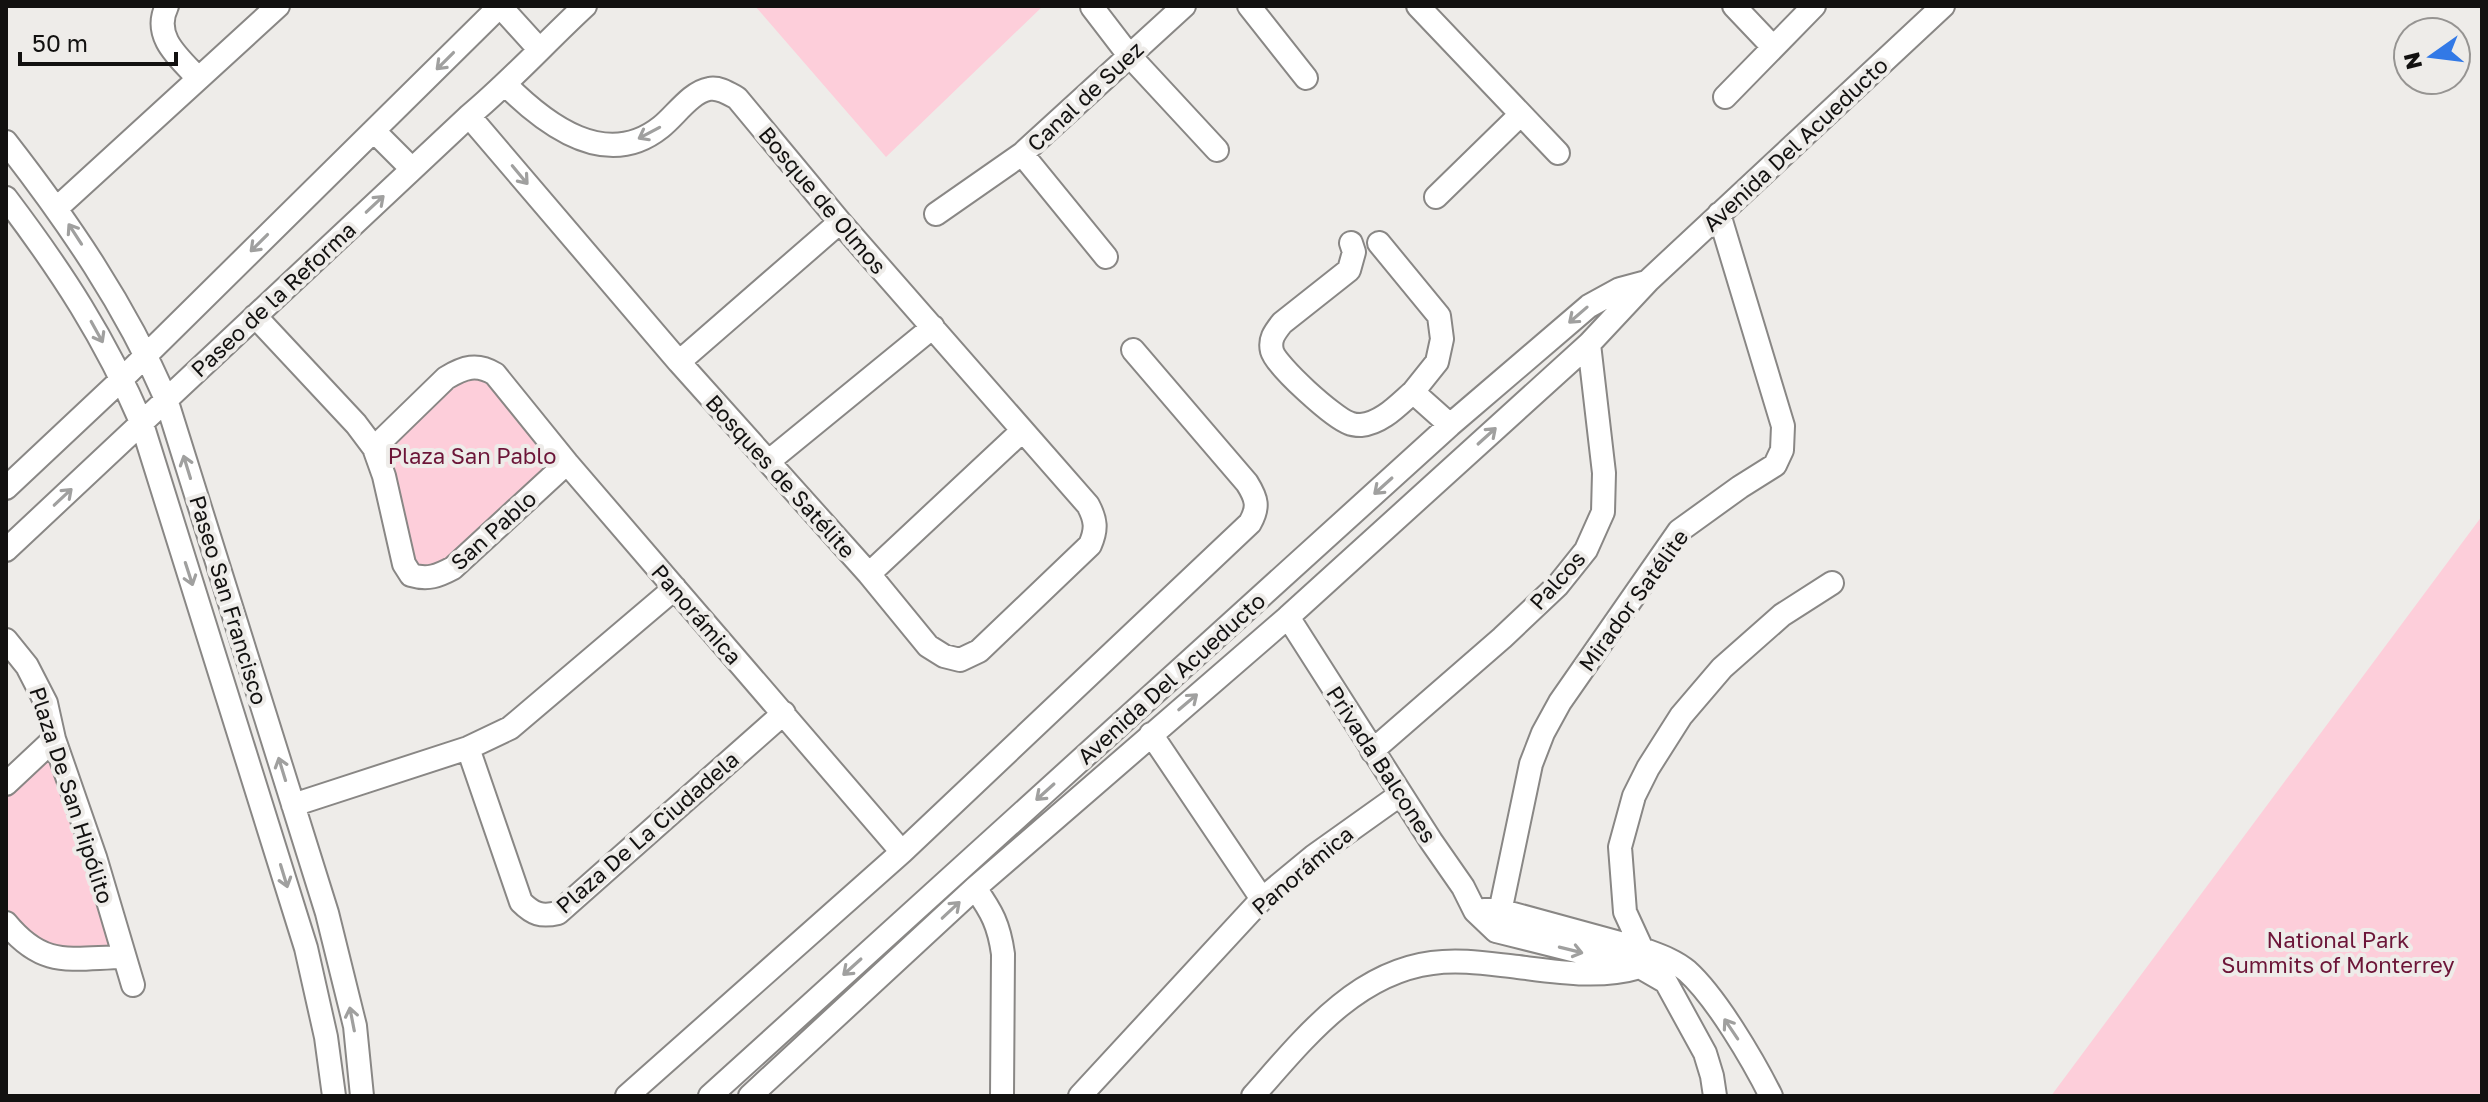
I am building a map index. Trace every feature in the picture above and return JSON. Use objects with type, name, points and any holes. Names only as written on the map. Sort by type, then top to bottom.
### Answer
[{"type":"street","points":[[167,6],[161,20],[164,37],[172,51],[198,78]]},
{"type":"street","points":[[57,208],[278,6]]},
{"type":"street","points":[[6,488],[122,379],[500,6],[539,49]]},
{"type":"street","name":"Paseo de la Reforma","points":[[6,550],[412,169],[506,85],[585,6]]},
{"type":"street","name":"Canal de Suez","points":[[936,214],[1022,154],[1184,6]]},
{"type":"street","points":[[1249,6],[1306,78]]},
{"type":"street","points":[[1418,6],[1558,153]]},
{"type":"street","points":[[1734,6],[1772,46]]},
{"type":"street","points":[[1725,97],[1814,6]]},
{"type":"street","name":"Avenida Del Acueducto","points":[[750,1096],[975,888],[1288,617],[1589,344],[1648,281],[1943,6]]},
{"type":"street","points":[[1092,7],[1128,54],[1217,150]]},
{"type":"street","name":"Bosque de Olmos","points":[[506,85],[549,123],[583,141],[612,145],[637,140],[658,129],[701,91],[711,88],[723,90],[737,98],[840,222],[1088,505]]},
{"type":"street","points":[[1436,197],[1520,115]]},
{"type":"street","name":"Bosques de Satélite","points":[[469,116],[679,362],[869,574],[928,646],[944,656],[960,660],[979,651],[1090,545],[1096,531],[1088,505]]},
{"type":"street","points":[[374,131],[412,169]]},
{"type":"street","name":"Paseo San Francisco","points":[[6,142],[57,208],[115,295],[147,354],[166,399],[343,974],[355,1026],[362,1096]]},
{"type":"street","points":[[1022,154],[1106,257]]},
{"type":"street","name":"Paseo San Francisco","points":[[6,198],[57,265],[122,379],[142,424],[306,948],[326,1037],[334,1096]]},
{"type":"street","name":"Mirador Satélite","points":[[1497,920],[1531,764],[1560,702],[1679,531],[1775,465],[1782,450],[1783,426],[1719,214]]},
{"type":"street","points":[[679,362],[840,222]]},
{"type":"street","points":[[1351,243],[1354,252],[1349,270],[1282,323],[1273,334],[1272,350],[1277,362],[1294,380],[1348,423],[1361,425],[1378,421],[1413,392],[1437,362],[1442,339],[1439,316],[1379,243]]},
{"type":"street","name":"Avenida Del Acueducto","points":[[710,1096],[1450,425],[1589,306],[1620,289],[1648,281]]},
{"type":"street","points":[[255,316],[374,448]]},
{"type":"street","points":[[769,461],[933,327]]},
{"type":"street","name":"Palcos","points":[[1372,751],[1514,627],[1558,585],[1586,550],[1603,512],[1604,473],[1589,344]]},
{"type":"street","points":[[627,1096],[902,852],[1250,523],[1257,510],[1256,498],[1247,483],[1133,350]]},
{"type":"street","name":"Panorámica","points":[[374,448],[446,378],[460,369],[484,367],[495,374],[567,463],[902,852]]},
{"type":"street","points":[[1413,392],[1450,425]]},
{"type":"street","points":[[869,574],[1022,431]]},
{"type":"street","name":"San Pablo","points":[[374,448],[384,476],[404,564],[411,575],[423,578],[438,576],[453,568],[567,463]]},
{"type":"street","points":[[1253,1096],[1314,1027],[1363,989],[1394,972],[1430,963],[1460,961],[1610,974],[1641,958],[1625,912],[1620,847],[1634,796],[1648,768],[1681,716],[1722,668],[1782,615],[1832,583]]},
{"type":"street","points":[[293,805],[468,748],[510,728],[675,588]]},
{"type":"street","name":"Privada Balcones","points":[[1288,617],[1463,887],[1475,911],[1497,920],[1641,958],[1664,957],[1686,970],[1704,990],[1757,1067],[1771,1096]]},
{"type":"street","name":"Plaza De San Hipólito","points":[[6,640],[27,666],[46,703],[54,739],[95,857],[133,985]]},
{"type":"street","name":"Plaza De La Ciudadela","points":[[468,748],[521,902],[532,914],[545,916],[558,913],[784,713]]},
{"type":"street","points":[[1151,734],[1262,899]]},
{"type":"street","points":[[6,784],[54,739]]},
{"type":"street","name":"Panorámica","points":[[1080,1096],[1262,899],[1314,856],[1401,794]]},
{"type":"street","points":[[975,888],[994,914],[1001,943],[1002,1096]]},
{"type":"street","points":[[6,923],[20,940],[39,953],[63,958],[124,957]]},
{"type":"street","name":"Privada Balcones","points":[[1641,958],[1673,992],[1705,1053],[1715,1096]]},
{"type":"green space","points":[[755,6],[1043,6],[886,157]]},
{"type":"green space","name":"Plaza San Pablo","points":[[495,374],[567,463],[453,568],[411,575],[389,452],[438,386]]},
{"type":"green space","name":"National Park Summits of Monterrey","points":[[2482,516],[2482,1096],[2051,1096]]},
{"type":"green space","points":[[54,739],[124,957],[20,940],[6,923],[6,784]]}]
